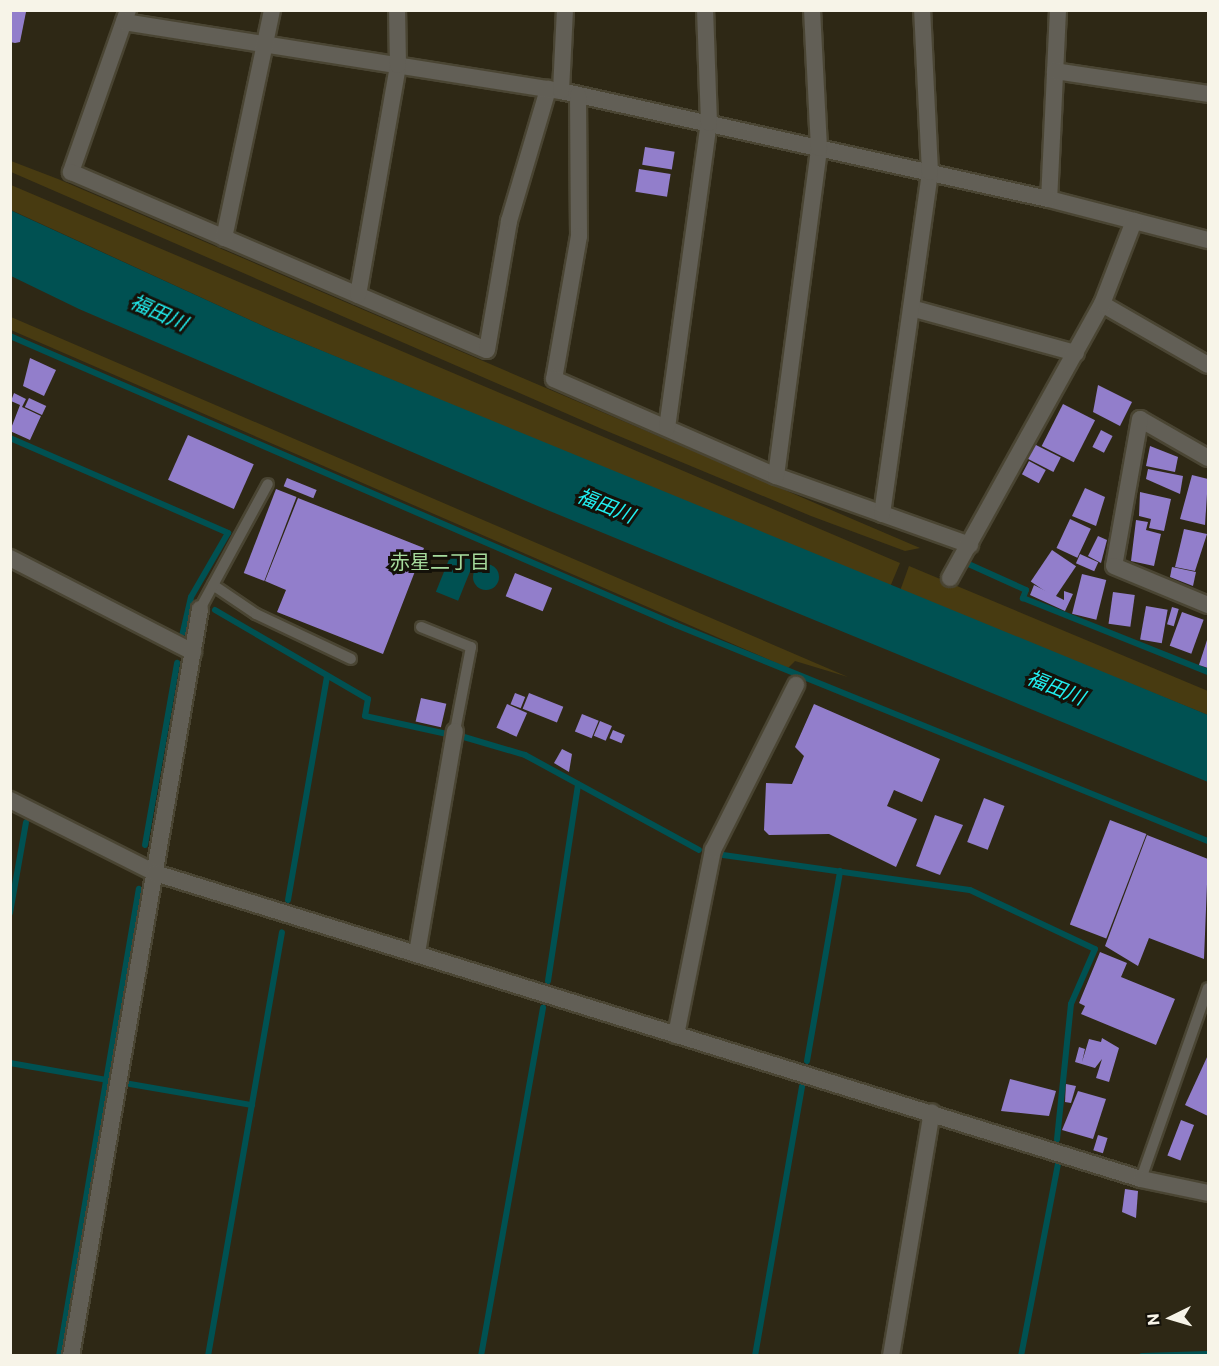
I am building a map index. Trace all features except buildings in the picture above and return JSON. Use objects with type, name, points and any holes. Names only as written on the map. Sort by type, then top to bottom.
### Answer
[{"type":"street","points":[[224,238],[269,45],[272,10]]},
{"type":"street","points":[[358,295],[398,65],[397,10]]},
{"type":"street","points":[[565,10],[554,90],[508,220],[487,351],[71,172],[126,16],[269,45],[398,65],[554,90],[578,94],[1050,199],[1209,240]]},
{"type":"street","points":[[667,428],[709,123],[705,10]]},
{"type":"street","points":[[776,476],[819,148],[812,10]]},
{"type":"street","points":[[882,514],[930,172],[922,10]]},
{"type":"street","points":[[1050,199],[1058,10]]},
{"type":"street","points":[[1055,71],[1209,94]]},
{"type":"street","points":[[578,94],[579,236],[554,379],[776,476],[970,545]]},
{"type":"street","points":[[950,578],[1102,304],[1134,221]]},
{"type":"street","points":[[1102,304],[1209,365]]},
{"type":"street","points":[[911,308],[1076,353]]},
{"type":"street","points":[[1209,458],[1140,419],[1114,566],[1209,605]]},
{"type":"street","points":[[10,558],[193,652]]},
{"type":"street","points":[[71,1356],[200,609]]},
{"type":"street","points":[[676,1035],[713,850],[796,685]]},
{"type":"street","points":[[417,953],[455,731]]},
{"type":"street","points":[[10,800],[156,873],[932,1112],[1141,1179],[1209,1193]]},
{"type":"street","points":[[891,1356],[932,1112]]},
{"type":"lane","points":[[200,609],[268,484]]},
{"type":"lane","points":[[213,585],[256,614],[351,658]]},
{"type":"lane","points":[[421,627],[471,647],[455,731]]},
{"type":"lane","points":[[1141,1179],[1209,988]]},
{"type":"shaded area","points":[[11,161],[58,179],[920,548],[905,551],[811,516],[602,429],[11,172]]},
{"type":"shaded area","points":[[11,185],[900,563],[890,587],[274,331],[11,210]]},
{"type":"shaded area","points":[[11,317],[848,677],[795,661],[788,668],[11,330]]},
{"type":"shaded area","points":[[909,566],[1208,691],[1208,715],[900,591]]},
{"type":"water","name":"福田川","points":[[10,210],[274,331],[1208,715],[1208,782],[540,507],[79,309],[11,276]]},
{"type":"water","points":[[452,552],[474,561],[458,601],[436,592]]},
{"type":"water","points":[[486,564],[495,568],[499,577],[495,586],[486,590],[477,586],[473,577],[477,568]]},
{"type":"waterway","points":[[10,336],[676,625],[1208,841]]},
{"type":"waterway","points":[[10,438],[228,533],[191,597],[183,633]]},
{"type":"waterway","points":[[964,562],[1026,590],[1023,598],[1208,672]]},
{"type":"waterway","points":[[215,610],[368,699],[365,716],[447,734]]},
{"type":"waterway","points":[[145,845],[177,663]]},
{"type":"waterway","points":[[288,900],[327,676]]},
{"type":"waterway","points":[[464,737],[525,755],[699,850]]},
{"type":"waterway","points":[[548,981],[578,784]]},
{"type":"waterway","points":[[10,913],[26,822]]},
{"type":"waterway","points":[[723,855],[970,890],[1095,949],[1071,1004],[1057,1139]]},
{"type":"waterway","points":[[807,1061],[840,871]]},
{"type":"waterway","points":[[59,1356],[139,889]]},
{"type":"waterway","points":[[208,1356],[282,932]]},
{"type":"waterway","points":[[481,1356],[543,1007]]},
{"type":"waterway","points":[[10,1063],[107,1080]]},
{"type":"waterway","points":[[130,1084],[252,1105]]},
{"type":"waterway","points":[[755,1356],[802,1086]]},
{"type":"waterway","points":[[1021,1356],[1058,1164]]},
{"type":"waterway","points":[[1142,1356],[1208,1354]]},
{"type":"district","name":"赤星二丁目","points":[[440,561]]}]
